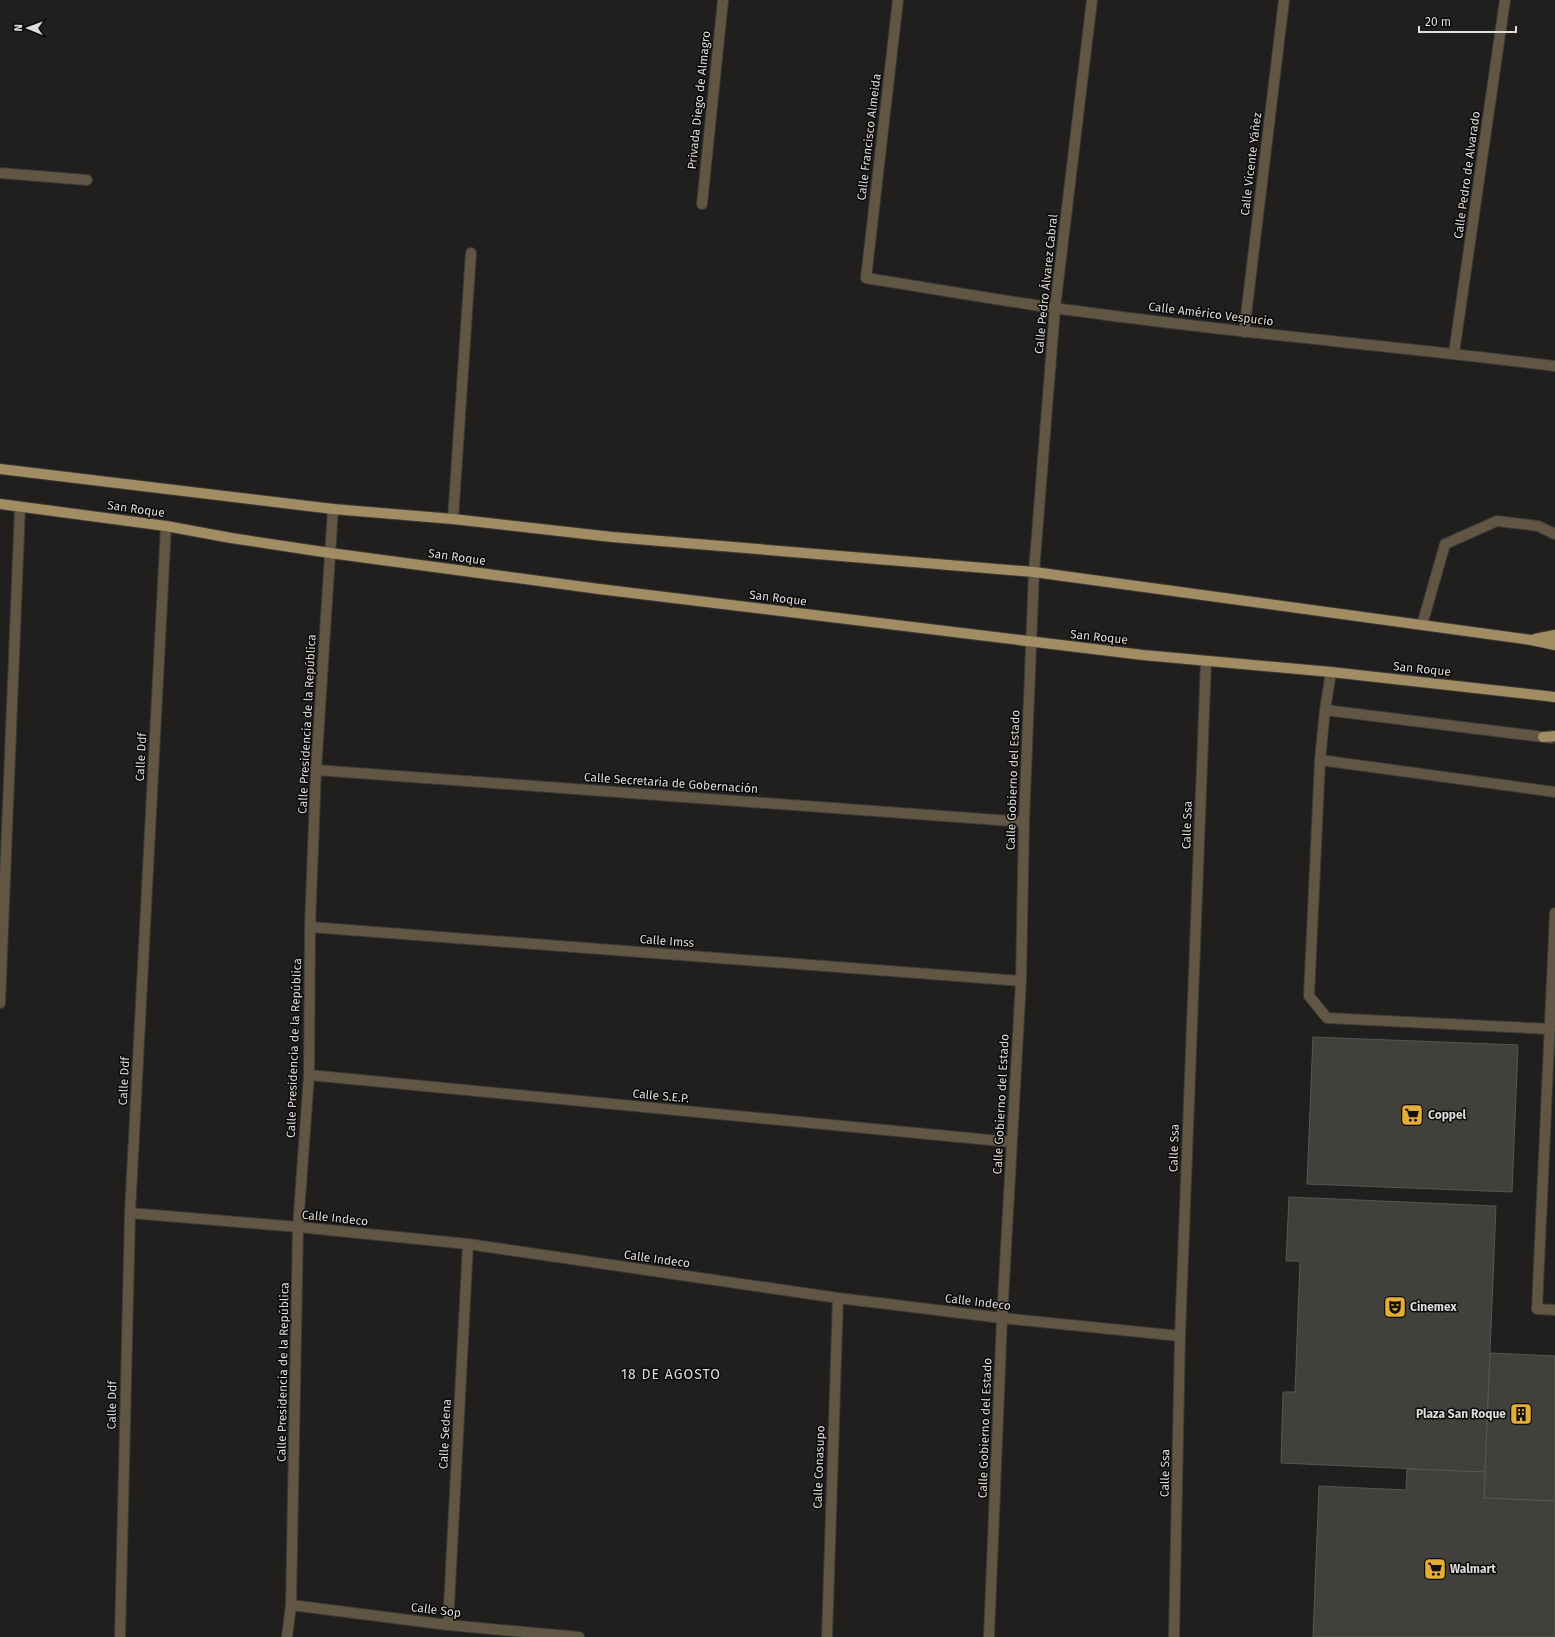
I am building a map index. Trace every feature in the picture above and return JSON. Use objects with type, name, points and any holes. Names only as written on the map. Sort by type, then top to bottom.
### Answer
[{"type":"main road","name":"San Roque","points":[[0,468],[334,509],[453,519],[612,537],[1034,572],[1531,640],[1555,645]]},
{"type":"main road","name":"San Roque","points":[[0,504],[166,526],[231,538],[330,553],[592,588],[1031,642],[1206,661],[1331,672],[1555,697]]},
{"type":"main road","points":[[1531,640],[1555,635]]},
{"type":"main road","points":[[1543,737],[1555,737]]},
{"type":"street","name":"Privada Diego de Almagro","points":[[702,204],[723,0]]},
{"type":"street","name":"Calle Francisco Almeida","points":[[866,278],[898,0]]},
{"type":"street","name":"Calle Pedro Álvarez Cabral","points":[[1034,572],[1055,308],[1092,0]]},
{"type":"street","name":"Calle Vicente Yáñez","points":[[1244,332],[1284,0]]},
{"type":"street","name":"Calle Pedro de Alvarado","points":[[1454,353],[1505,0]]},
{"type":"street","points":[[0,173],[87,180]]},
{"type":"street","points":[[453,519],[471,253]]},
{"type":"street","name":"Calle Américo Vespucio","points":[[866,278],[1055,308],[1244,332],[1454,353],[1555,366]]},
{"type":"street","points":[[0,1002],[20,507]]},
{"type":"street","name":"Calle Presidencia de la República","points":[[287,1637],[291,1605],[298,1227],[309,1075],[310,927],[316,770],[334,509]]},
{"type":"street","points":[[1422,625],[1445,544],[1497,521],[1538,526],[1555,534]]},
{"type":"street","name":"Calle Ddf","points":[[120,1637],[130,1213],[166,526]]},
{"type":"street","name":"Calle Gobierno del Estado","points":[[989,1637],[1002,1318],[1021,981],[1024,822],[1034,572]]},
{"type":"street","name":"Calle Ssa","points":[[1174,1637],[1180,1336],[1206,661]]},
{"type":"street","points":[[1331,672],[1325,710],[1320,760],[1308,996],[1328,1018],[1550,1029]]},
{"type":"street","points":[[1325,710],[1543,737]]},
{"type":"street","points":[[1320,760],[1555,792]]},
{"type":"street","name":"Calle Secretaria de Gobernación","points":[[316,770],[1024,822]]},
{"type":"street","points":[[1555,913],[1550,1029],[1551,1079],[1537,1309],[1555,1310]]},
{"type":"street","name":"Calle Imss","points":[[310,927],[1021,981]]},
{"type":"street","name":"Calle S.E.P.","points":[[309,1075],[1011,1142]]},
{"type":"street","name":"Calle Indeco","points":[[130,1213],[298,1227],[468,1244],[838,1298],[1002,1318],[1180,1336]]},
{"type":"street","name":"Calle Sedena","points":[[448,1625],[468,1244]]},
{"type":"street","name":"Calle Conasupo","points":[[827,1637],[838,1298]]},
{"type":"street","name":"Calle Sop","points":[[291,1605],[448,1625],[579,1637]]},
{"type":"building","name":"Coppel","points":[[1313,1037],[1518,1045],[1512,1192],[1307,1184]]},
{"type":"building","name":"Cinemex","points":[[1289,1197],[1496,1206],[1485,1472],[1281,1463],[1283,1392],[1295,1392],[1300,1261],[1286,1261]]},
{"type":"building","name":"Plaza San Roque","points":[[1490,1353],[1555,1356],[1555,1501],[1484,1498]]},
{"type":"building","name":"Walmart","points":[[1407,1469],[1485,1472],[1484,1498],[1555,1501],[1555,1637],[1313,1637],[1319,1486],[1406,1490]]},
{"type":"place","name":"Coppel","points":[[1412,1115]]},
{"type":"place","name":"Cinemex","points":[[1395,1307]]},
{"type":"place","name":"Plaza San Roque","points":[[1521,1414]]},
{"type":"place","name":"Walmart","points":[[1435,1569]]},
{"type":"district","name":"18 DE AGOSTO","points":[[671,1374]]}]
